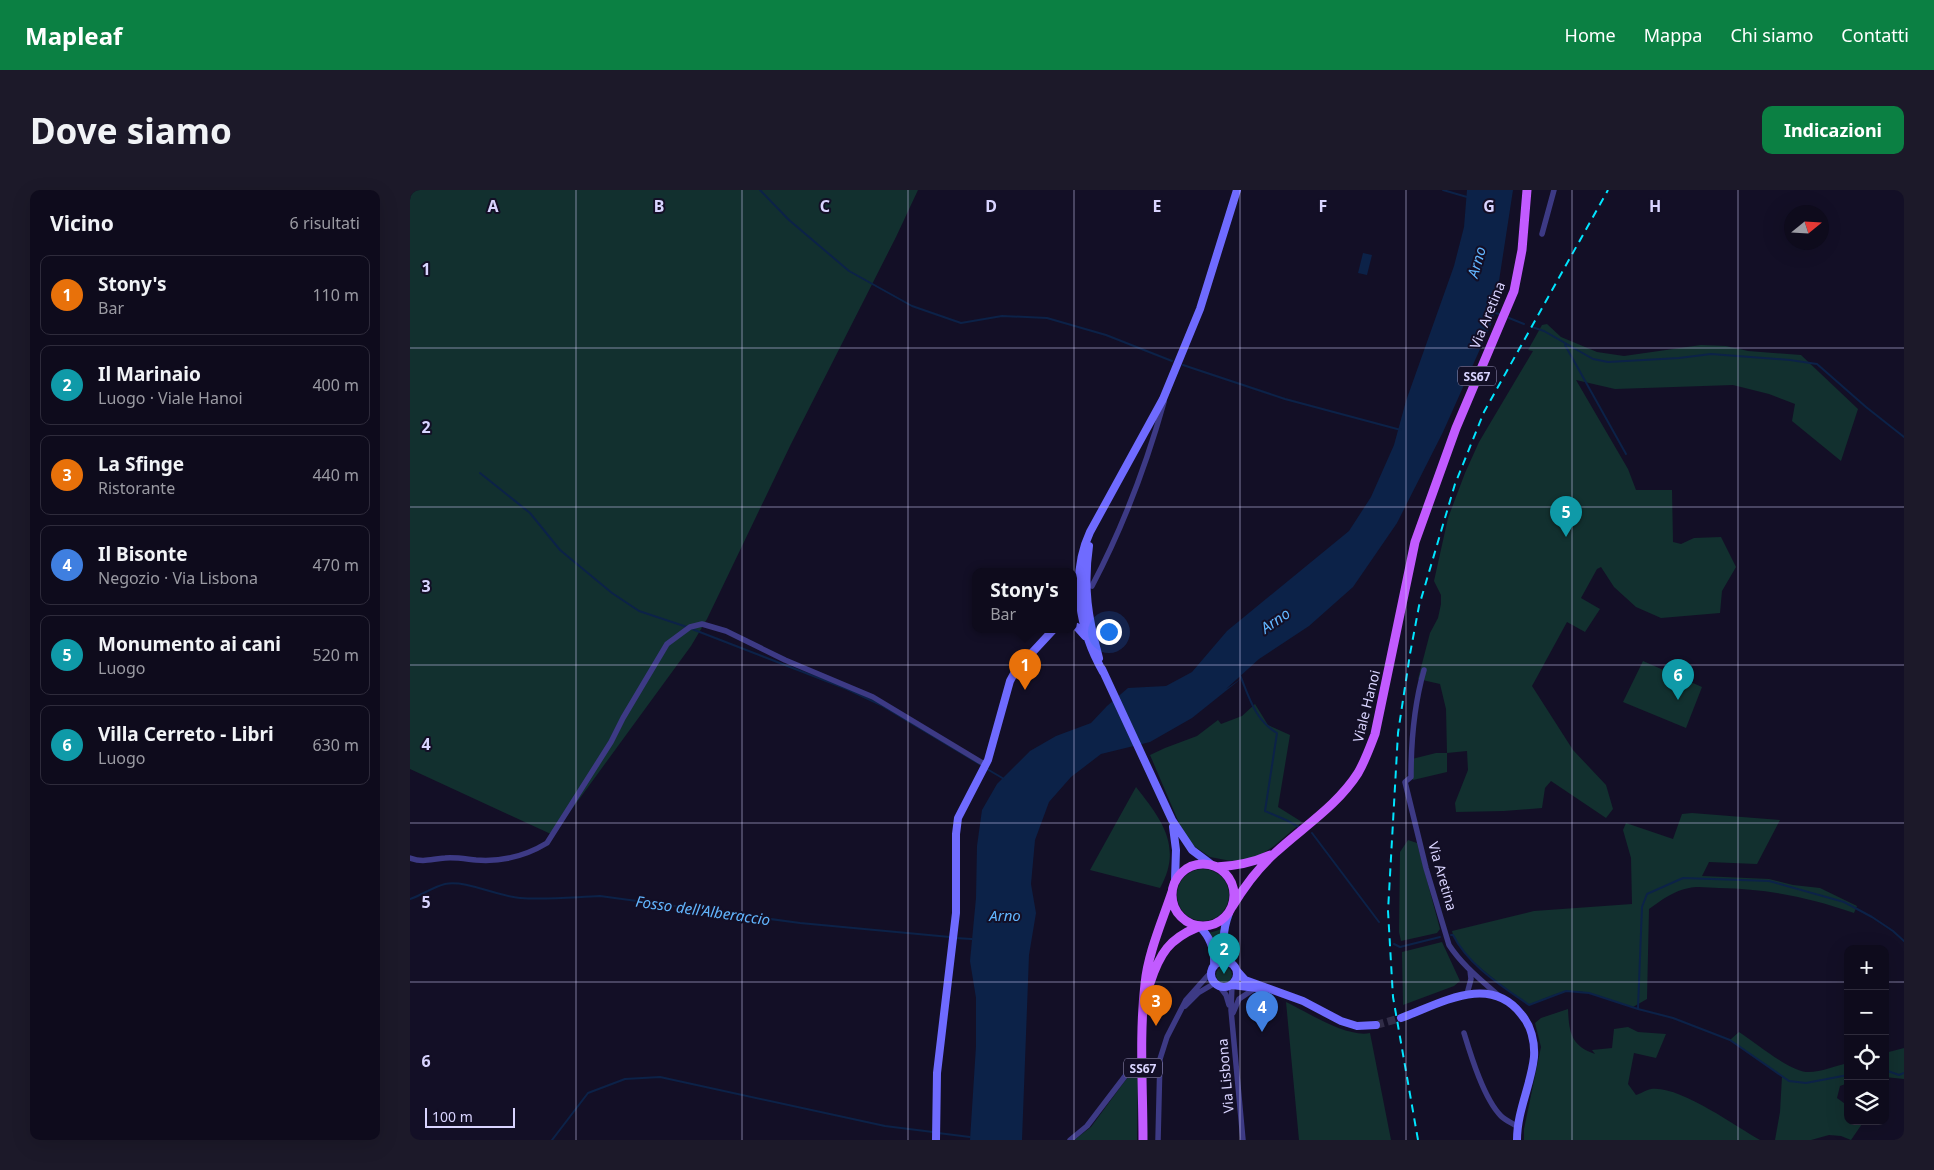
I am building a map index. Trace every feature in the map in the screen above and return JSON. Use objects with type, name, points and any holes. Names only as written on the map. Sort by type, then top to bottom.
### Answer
[{"type":"main road","points":[[1077,588],[1085,546],[1163,399],[1200,309],[1237,190]]},
{"type":"main road","name":"Via Aretina","points":[[1411,559],[1415,542],[1456,428],[1514,291],[1522,250],[1527,190]]},
{"type":"main road","points":[[1094,527],[1088,552],[1086,594],[1091,626],[1103,673]]},
{"type":"main road","name":"Viale Hanoi","points":[[1199,927],[1216,924],[1231,910],[1256,872],[1275,853],[1325,811],[1358,773],[1375,734],[1411,559]]},
{"type":"main road","points":[[1080,574],[1077,612],[1091,649]]},
{"type":"main road","points":[[1077,612],[1086,594]]},
{"type":"main road","points":[[1077,612],[1091,626]]},
{"type":"main road","points":[[1077,627],[1084,635],[1103,673],[1172,820],[1192,850],[1214,866]]},
{"type":"main road","points":[[936,1140],[937,1073],[956,913],[956,834],[958,818],[986,765],[1010,681],[1016,670],[1051,633]]},
{"type":"main road","points":[[1047,638],[1055,633]]},
{"type":"main road","points":[[1172,820],[1176,843],[1175,880],[1172,902],[1175,911],[1181,918],[1189,924],[1199,927],[1205,932],[1210,941],[1213,950],[1213,969],[1217,985],[1272,990]]},
{"type":"main road","name":"Viale Hanoi","points":[[1175,880],[1180,873],[1195,865],[1237,866],[1255,862],[1275,853]]},
{"type":"main road","name":"Viale Hanoi","points":[[1214,866],[1224,872],[1234,888],[1234,898],[1224,926],[1223,940],[1230,963],[1237,971]]},
{"type":"main road","name":"SS67","points":[[1143,1140],[1145,984],[1149,963],[1172,892]]},
{"type":"main road","name":"SS67","points":[[1144,997],[1154,972],[1170,943],[1184,932],[1199,927]]},
{"type":"main road","points":[[1213,969],[1222,962],[1230,963]]},
{"type":"main road","points":[[1232,985],[1237,978],[1237,971]]},
{"type":"main road","points":[[1237,971],[1245,980],[1303,1001],[1341,1022],[1362,1026],[1376,1026]]},
{"type":"main road","name":"Via Aretina","points":[[1401,1018],[1467,994],[1480,992],[1499,996],[1522,1014],[1530,1029],[1533,1042],[1533,1061],[1518,1127],[1517,1140]]},
{"type":"street","points":[[1542,234],[1554,190]]},
{"type":"street","points":[[1092,586],[1110,551],[1136,490],[1153,442],[1169,384]]},
{"type":"street","points":[[410,858],[428,862],[445,858],[487,861],[512,859],[533,852],[547,843],[611,742],[667,644],[690,628],[702,624],[726,631],[785,660],[873,697],[986,765]]},
{"type":"street","name":"Via Aretina","points":[[1424,670],[1417,694],[1413,726],[1412,778],[1405,782],[1426,868],[1449,945],[1456,956],[1499,996]]},
{"type":"street","points":[[1158,1140],[1160,1059],[1167,1037],[1190,994],[1213,969]]},
{"type":"street","points":[[1467,994],[1471,980],[1470,970]]},
{"type":"street","points":[[1479,978],[1480,992]]},
{"type":"street","points":[[1180,1011],[1198,993],[1217,985]]},
{"type":"street","name":"Via Lisbona","points":[[1217,985],[1226,995],[1231,1010]]},
{"type":"street","name":"Via Lisbona","points":[[1232,985],[1231,1010],[1243,1140]]},
{"type":"street","points":[[1232,1018],[1239,999],[1254,989]]},
{"type":"street","points":[[1464,1033],[1472,1060],[1496,1110],[1502,1117],[1518,1127]]},
{"type":"street","points":[[1070,1140],[1100,1112],[1132,1067],[1143,1064]]},
{"type":"green space","points":[[410,190],[918,190],[791,444],[707,619],[691,646],[553,835],[410,769]]},
{"type":"green space","points":[[1547,324],[1561,337],[1597,352],[1624,356],[1701,345],[1801,355],[1858,409],[1841,461],[1792,421],[1795,404],[1769,394],[1733,385],[1615,389],[1576,380],[1628,469],[1636,490],[1672,490],[1673,542],[1681,544],[1694,538],[1721,537],[1736,567],[1722,591],[1720,613],[1661,618],[1636,607],[1614,587],[1601,567],[1597,569],[1581,598],[1600,609],[1585,632],[1567,622],[1532,686],[1573,750],[1606,785],[1613,809],[1606,818],[1551,781],[1545,788],[1542,808],[1456,812],[1455,803],[1468,770],[1467,751],[1447,753],[1446,709],[1440,684],[1418,679],[1430,633],[1438,618],[1441,604],[1441,595],[1434,581],[1448,518],[1465,473],[1479,442],[1533,351],[1528,350],[1542,325]]},
{"type":"green space","points":[[1643,661],[1702,687],[1686,728],[1623,702]]},
{"type":"green space","points":[[1255,704],[1268,725],[1290,735],[1278,807],[1302,822],[1274,846],[1256,858],[1231,861],[1210,857],[1191,844],[1179,823],[1150,755],[1197,736],[1218,720],[1221,724],[1242,716]]},
{"type":"green space","points":[[1436,753],[1447,753],[1447,772],[1413,780],[1412,759]]},
{"type":"green space","points":[[1136,787],[1154,811],[1166,834],[1170,860],[1167,873],[1160,888],[1090,870]]},
{"type":"green space","points":[[1692,813],[1780,820],[1757,864],[1709,862],[1702,876],[1769,879],[1793,885],[1820,888],[1857,906],[1854,913],[1820,902],[1771,892],[1700,887],[1678,891],[1649,909],[1647,999],[1633,1007],[1581,991],[1567,991],[1529,1005],[1484,971],[1463,951],[1456,940],[1452,931],[1534,911],[1632,904],[1631,858],[1623,830],[1626,823],[1673,839],[1682,814]]},
{"type":"green space","points":[[1408,840],[1417,843],[1440,929],[1437,933],[1401,941],[1399,932],[1400,852]]},
{"type":"green space","points":[[1198,869],[1208,869],[1222,876],[1229,890],[1229,900],[1222,914],[1208,921],[1198,921],[1188,917],[1181,910],[1177,900],[1177,890],[1181,880],[1188,873]]},
{"type":"green space","points":[[1222,929],[1225,957],[1218,959],[1209,933]]},
{"type":"green space","points":[[1442,942],[1460,981],[1454,986],[1403,1005],[1402,952]]},
{"type":"green space","points":[[1224,967],[1230,969],[1232,975],[1230,981],[1224,983],[1218,981],[1216,975],[1218,969]]},
{"type":"green space","points":[[1286,1002],[1339,1028],[1361,1034],[1370,1033],[1391,1140],[1299,1140]]},
{"type":"green space","points":[[1568,1009],[1569,1025],[1576,1042],[1587,1051],[1595,1054],[1592,1050],[1612,1048],[1614,1029],[1628,1027],[1638,1032],[1666,1034],[1656,1058],[1634,1053],[1628,1084],[1636,1095],[1651,1089],[1663,1089],[1676,1093],[1707,1108],[1760,1140],[1524,1140],[1524,1129],[1541,1047],[1535,1023],[1541,1018]]},
{"type":"green space","points":[[1739,1032],[1781,1061],[1806,1072],[1844,1064],[1844,1084],[1840,1086],[1837,1098],[1844,1103],[1844,1125],[1861,1125],[1851,1140],[1841,1136],[1829,1135],[1811,1140],[1775,1140],[1780,1112],[1782,1076],[1730,1040]]},
{"type":"green space","points":[[1904,1048],[1904,1079],[1889,1077],[1889,1052]]},
{"type":"green space","points":[[1138,1069],[1137,1140],[1074,1140],[1091,1127],[1133,1070]]},
{"type":"water","name":"Arno","points":[[1467,190],[1513,190],[1493,320],[1443,432],[1397,523],[1353,587],[1309,626],[1259,659],[1226,689],[1242,678],[1192,718],[1150,742],[1101,754],[1071,777],[1049,802],[1035,840],[1031,884],[1036,913],[1029,955],[1022,1140],[970,1140],[976,1046],[976,998],[970,961],[976,898],[977,846],[982,810],[997,784],[1030,751],[1056,736],[1091,723],[1128,688],[1166,686],[1192,672],[1227,631],[1349,531],[1371,497],[1394,445],[1406,401],[1454,266],[1464,227]]},
{"type":"water","points":[[1363,253],[1372,255],[1367,275],[1358,273]]},
{"type":"waterway","points":[[760,190],[789,220],[849,271],[912,306],[961,323],[1002,316],[1047,318],[1106,335],[1172,361]]},
{"type":"waterway","points":[[1443,190],[1467,197]]},
{"type":"waterway","points":[[1492,312],[1499,314]]},
{"type":"waterway","points":[[1509,318],[1524,324]]},
{"type":"waterway","points":[[1532,327],[1544,331],[1593,359],[1608,362],[1679,358],[1711,354],[1817,364],[1904,437]]},
{"type":"waterway","points":[[1565,345],[1626,454]]},
{"type":"waterway","points":[[1183,365],[1285,399],[1401,430]]},
{"type":"waterway","points":[[480,473],[530,513],[560,550],[612,593],[639,611],[687,627]]},
{"type":"waterway","points":[[692,629],[847,689],[881,705],[983,766]]},
{"type":"waterway","points":[[1240,675],[1258,715],[1269,728],[1277,733],[1265,811],[1299,827]]},
{"type":"waterway","points":[[987,769],[1004,779]]},
{"type":"waterway","points":[[1312,833],[1379,922]]},
{"type":"waterway","points":[[1638,1008],[1642,907],[1647,894],[1683,878],[1769,881],[1844,902],[1872,917],[1904,941]]},
{"type":"waterway","name":"Fosso dell'Alberaccio","points":[[410,899],[441,885],[454,883],[520,898],[550,899],[600,896],[800,923],[950,937]]},
{"type":"waterway","points":[[1451,935],[1453,935],[1467,956],[1486,974],[1529,1005],[1566,991],[1589,993],[1673,1018],[1730,1040],[1789,1081],[1806,1083],[1844,1076]]},
{"type":"waterway","points":[[1394,944],[1400,947],[1440,937]]},
{"type":"waterway","name":"Fosso dell'Alberaccio","points":[[955,938],[972,939]]},
{"type":"waterway","points":[[1889,1071],[1899,1075],[1904,1073]]},
{"type":"waterway","points":[[552,1140],[588,1093],[625,1079],[660,1077],[885,1126],[933,1132]]},
{"type":"waterway","points":[[938,1133],[970,1137]]},
{"type":"tunnel","points":[[1376,1025],[1401,1018]]},
{"type":"railway","points":[[1418,1140],[1393,997],[1388,911],[1398,733],[1419,606],[1455,484],[1484,412],[1608,190]]},
{"type":"place","name":"Monumento ai cani","points":[[1566,537]]},
{"type":"place","name":"Stony's","points":[[1025,690]]},
{"type":"place","name":"Villa Cerreto - Libri","points":[[1678,700]]},
{"type":"place","name":"Il Marinaio","points":[[1224,974]]},
{"type":"place","name":"La Sfinge","points":[[1156,1026]]},
{"type":"place","name":"Il Bisonte","points":[[1262,1032]]}]
